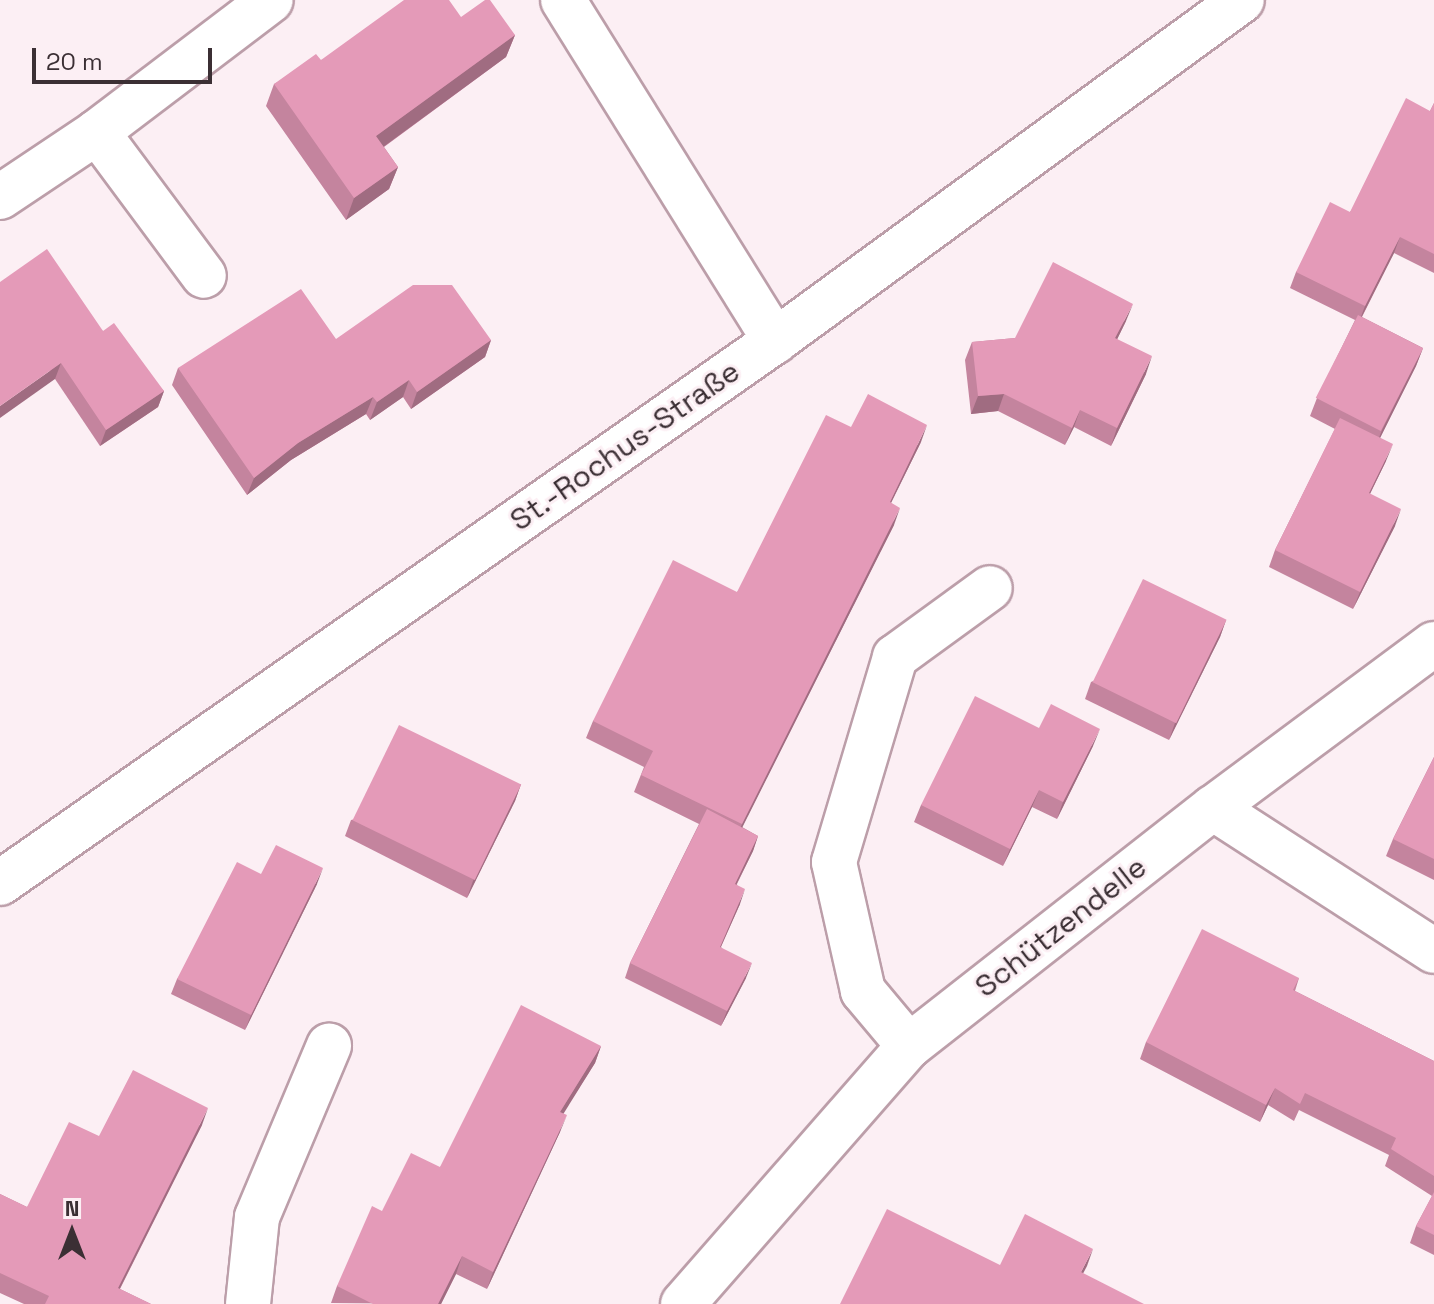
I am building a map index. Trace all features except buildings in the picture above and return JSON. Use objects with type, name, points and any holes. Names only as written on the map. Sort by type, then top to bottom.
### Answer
[{"type":"street","points":[[0,197],[97,132],[271,0]]},
{"type":"street","points":[[563,0],[775,341]]},
{"type":"street","name":"St.-Rochus-Straße","points":[[0,883],[775,341],[1242,0]]},
{"type":"street","points":[[97,132],[204,276]]},
{"type":"street","points":[[909,1046],[863,991],[834,862],[895,657],[990,588]]},
{"type":"street","name":"Schützendelle","points":[[683,1304],[909,1046],[1213,808],[1434,644]]},
{"type":"street","points":[[1213,808],[1434,951]]},
{"type":"street","points":[[248,1304],[257,1217],[329,1046]]}]
